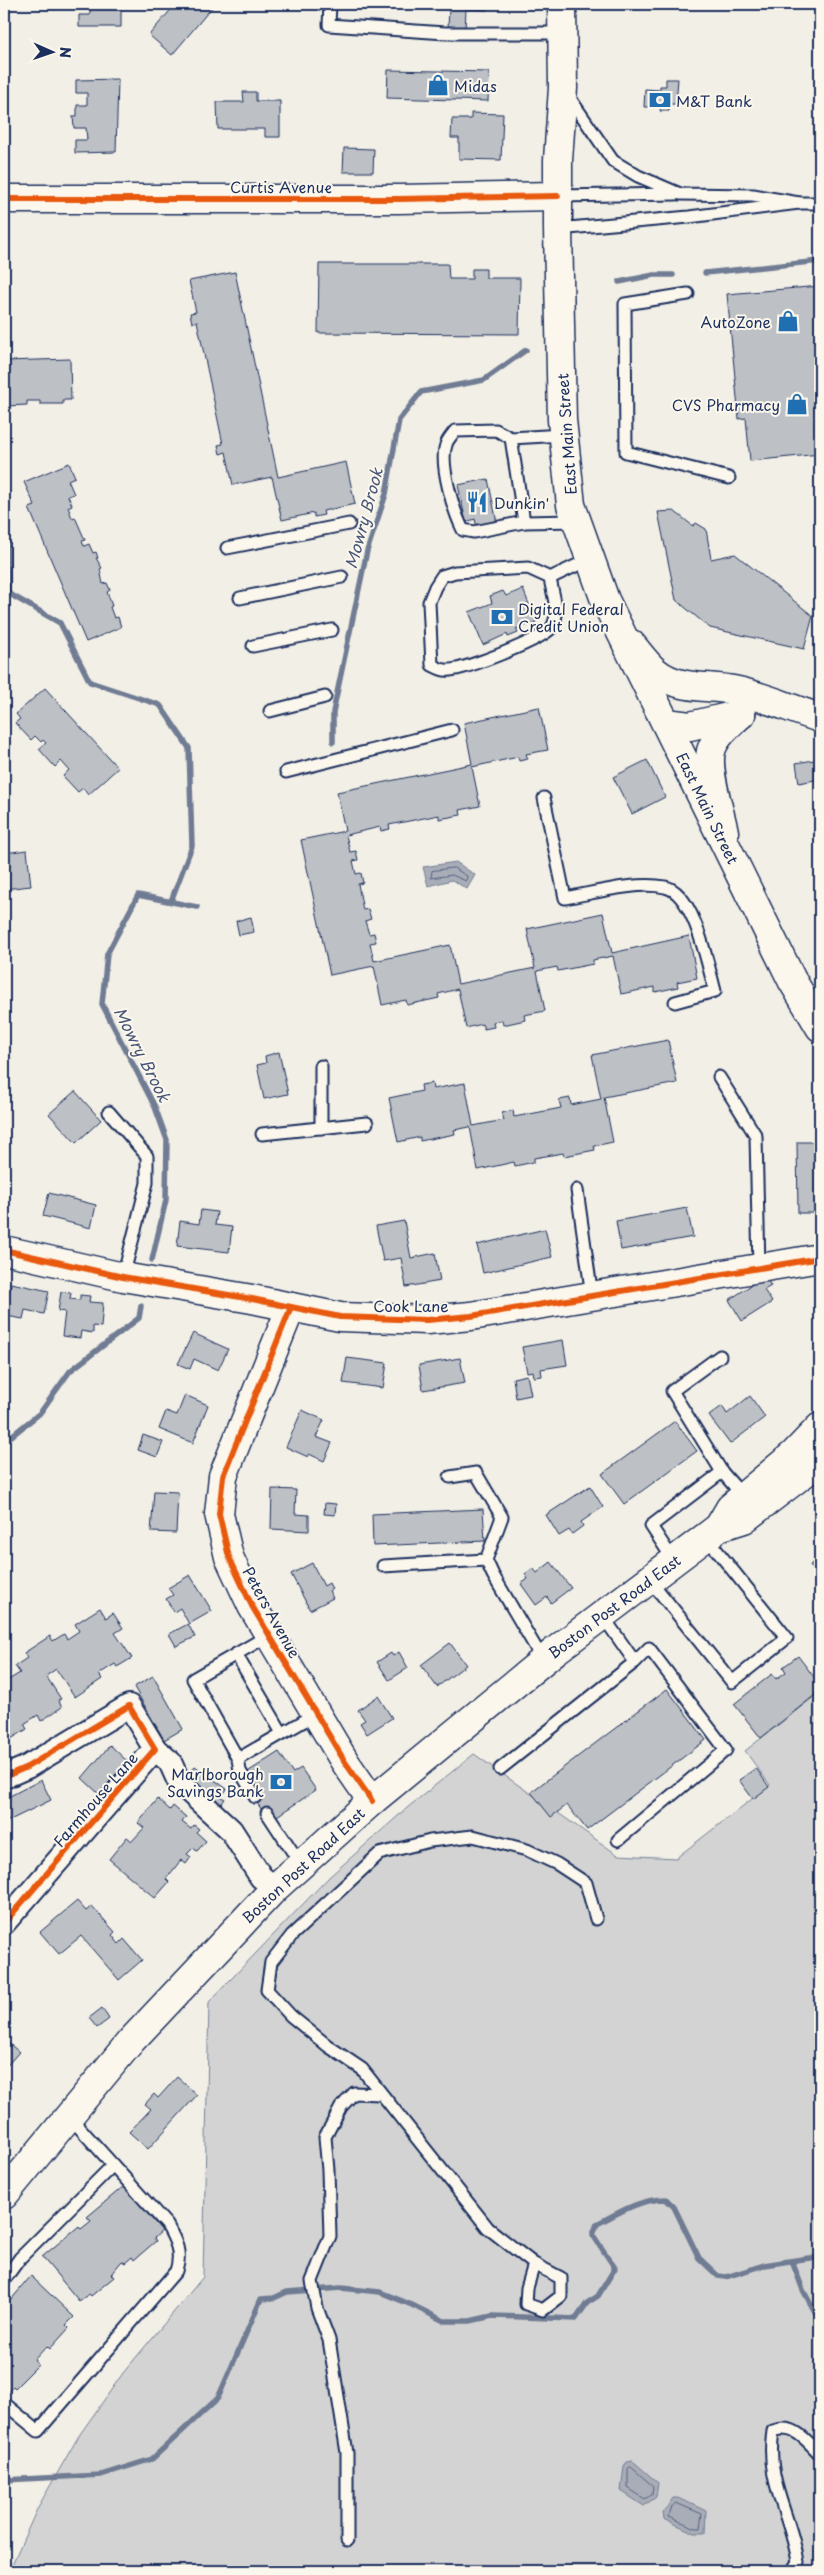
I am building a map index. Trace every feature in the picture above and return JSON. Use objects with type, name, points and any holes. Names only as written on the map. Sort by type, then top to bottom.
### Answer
[{"type":"main road","name":"East Main Street","points":[[562,4],[563,88],[558,229],[563,435],[571,505],[605,600],[818,1028]]},
{"type":"main road","name":"Curtis Avenue","points":[[4,199],[399,199],[558,196]]},
{"type":"main road","points":[[623,635],[656,672],[671,680],[695,686],[762,712],[813,716]]},
{"type":"main road","points":[[666,723],[690,726],[737,702]]},
{"type":"main road","points":[[727,848],[710,763],[711,750],[737,702]]},
{"type":"main road","name":"Cook Lane","points":[[4,1250],[124,1278],[340,1317],[428,1320],[471,1316],[820,1258]]},
{"type":"main road","name":"Peters Avenue","points":[[291,1307],[224,1476],[219,1514],[229,1557],[252,1606],[316,1714],[372,1801]]},
{"type":"main road","name":"Boston Post Road East","points":[[712,1532],[730,1508],[794,1454],[820,1427]]},
{"type":"main road","name":"Boston Post Road East","points":[[7,2184],[69,2116],[131,2041],[275,1888],[372,1801],[543,1660],[649,1579],[712,1532],[744,1519],[817,1469]]},
{"type":"street","name":"Farmhouse Lane","points":[[4,1777],[27,1768],[129,1706],[155,1748],[4,1923]]},
{"type":"street","points":[[155,1748],[170,1762],[179,1782],[231,1830],[261,1877],[275,1888]]},
{"type":"lane","points":[[330,4],[329,25],[445,32],[561,33]]},
{"type":"lane","points":[[563,88],[613,161],[638,176],[680,194]]},
{"type":"lane","points":[[558,196],[753,195],[799,203]]},
{"type":"lane","points":[[558,229],[689,217],[799,203],[820,203]]},
{"type":"lane","points":[[688,294],[625,304],[626,452],[728,478]]},
{"type":"lane","points":[[563,435],[511,438],[496,430],[455,432],[446,445],[445,470],[456,517],[463,530],[474,532],[524,522],[576,521]]},
{"type":"lane","points":[[511,438],[524,522]]},
{"type":"lane","points":[[227,548],[349,524]]},
{"type":"lane","points":[[550,578],[557,617],[548,632],[488,660],[450,670],[440,670],[432,665],[429,602],[434,587],[442,576],[455,572],[528,568],[550,578],[590,559]]},
{"type":"lane","points":[[240,598],[342,577]]},
{"type":"lane","points":[[253,646],[332,630]]},
{"type":"lane","points":[[270,711],[325,697]]},
{"type":"lane","points":[[286,772],[452,730]]},
{"type":"lane","points":[[544,798],[565,898],[639,887],[667,887],[687,904],[700,937],[716,991],[675,1002]]},
{"type":"lane","points":[[321,1066],[321,1128]]},
{"type":"lane","points":[[719,1077],[756,1136],[759,1268]]},
{"type":"lane","points":[[109,1112],[147,1156],[147,1183],[124,1278]]},
{"type":"lane","points":[[262,1134],[367,1122]]},
{"type":"lane","points":[[577,1190],[592,1296]]},
{"type":"lane","points":[[720,1356],[672,1391],[722,1472],[743,1496]]},
{"type":"lane","points":[[674,1561],[651,1526],[722,1472]]},
{"type":"lane","points":[[450,1477],[476,1473],[502,1517],[486,1560],[543,1660]]},
{"type":"lane","points":[[649,1579],[732,1682],[787,1638],[712,1532]]},
{"type":"lane","points":[[383,1566],[486,1560]]},
{"type":"lane","points":[[602,1615],[635,1662]]},
{"type":"lane","points":[[255,1797],[240,1771],[238,1759],[193,1680],[269,1636]]},
{"type":"lane","points":[[500,1769],[635,1662],[649,1648],[726,1750],[618,1840]]},
{"type":"lane","points":[[236,1654],[282,1733]]},
{"type":"lane","points":[[238,1759],[316,1714]]},
{"type":"lane","points":[[267,1813],[292,1851],[304,1862]]},
{"type":"lane","points":[[534,2264],[488,2228],[362,2069],[328,2046],[291,2016],[267,1990],[271,1962],[292,1935],[378,1854],[430,1841],[473,1836],[527,1850],[558,1864],[586,1883],[596,1919]]},
{"type":"lane","points":[[347,2540],[347,2453],[329,2340],[316,2304],[312,2282],[330,2236],[325,2137],[341,2107],[354,2093],[381,2094]]},
{"type":"lane","points":[[4,2403],[38,2431],[176,2271],[180,2259],[176,2241],[167,2225],[69,2116]]},
{"type":"lane","points":[[4,2280],[20,2258],[113,2166]]},
{"type":"lane","points":[[792,2571],[798,2562],[794,2536],[780,2504],[772,2470],[773,2431],[780,2428],[793,2430],[803,2436],[820,2454]]},
{"type":"shaded area","points":[[820,1692],[820,2571],[9,2571],[38,2507],[78,2437],[123,2373],[203,2277],[209,2002],[329,1877],[407,1808],[474,1754],[618,1855],[676,1858],[770,1785],[745,1751]]},
{"type":"water","points":[[456,862],[475,875],[467,889],[452,880],[428,886],[423,867]]},
{"type":"water","points":[[633,2461],[658,2483],[656,2497],[644,2506],[621,2491],[624,2466],[627,2462]]},
{"type":"water","points":[[673,2498],[679,2498],[706,2511],[705,2533],[695,2533],[664,2519],[663,2513]]},
{"type":"building","points":[[90,4],[121,4],[121,27],[79,27],[79,15],[90,15]]},
{"type":"building","points":[[171,4],[193,4],[200,9],[204,4],[214,5],[172,55],[149,35],[174,6]]},
{"type":"building","points":[[424,4],[487,4],[487,10],[466,9],[465,29],[448,28],[449,9],[424,9]]},
{"type":"building","name":"Midas","points":[[388,70],[489,72],[488,101],[387,98]]},
{"type":"building","points":[[118,79],[116,152],[75,153],[75,140],[87,140],[86,128],[74,128],[73,116],[77,116],[77,105],[87,105],[87,93],[76,93],[76,80]]},
{"type":"building","name":"M&T Bank","points":[[666,79],[678,79],[676,104],[670,104],[669,111],[660,111],[661,107],[644,107],[645,89],[660,90],[660,86],[666,86]]},
{"type":"building","points":[[243,92],[256,92],[256,101],[280,101],[280,137],[265,137],[265,129],[218,129],[217,102],[244,102]]},
{"type":"building","points":[[471,113],[503,114],[501,160],[459,159],[459,138],[451,138],[452,119],[471,119]]},
{"type":"building","points":[[344,148],[374,149],[373,172],[343,172]]},
{"type":"building","points":[[319,264],[448,264],[449,279],[472,279],[472,269],[486,269],[486,278],[520,278],[519,334],[318,333]]},
{"type":"building","points":[[235,272],[278,477],[346,462],[355,504],[323,511],[324,515],[314,517],[314,513],[282,520],[272,477],[233,485],[226,452],[220,454],[218,445],[223,444],[197,321],[192,323],[190,313],[196,312],[189,281]]},
{"type":"building","points":[[820,286],[820,454],[750,461],[746,418],[739,419],[727,294]]},
{"type":"building","points":[[70,359],[71,400],[63,400],[63,404],[40,404],[40,401],[27,401],[27,405],[6,406],[4,361]]},
{"type":"building","points":[[69,463],[75,477],[68,480],[74,494],[68,496],[72,505],[68,507],[72,518],[75,517],[85,540],[82,541],[84,546],[89,544],[93,553],[96,552],[98,558],[96,558],[102,568],[100,569],[103,584],[107,583],[110,590],[107,592],[112,606],[110,607],[114,618],[118,617],[121,627],[86,642],[29,508],[35,506],[24,482]]},
{"type":"building","name":"Dunkin'","points":[[488,479],[497,523],[477,527],[475,519],[466,522],[458,485]]},
{"type":"building","points":[[674,511],[693,526],[696,523],[706,529],[711,559],[735,554],[813,616],[804,649],[710,628],[676,600],[658,512]]},
{"type":"building","name":"Digital Federal Credit Union","points":[[523,589],[536,622],[516,629],[518,633],[508,637],[507,634],[483,645],[469,612],[492,603],[490,596],[503,591],[506,596]]},
{"type":"building","points":[[45,688],[118,768],[88,795],[83,788],[78,792],[63,776],[69,770],[61,761],[55,767],[39,749],[46,743],[43,740],[41,742],[35,736],[31,740],[15,723],[20,719],[16,714]]},
{"type":"building","points":[[539,707],[548,750],[526,754],[528,759],[519,761],[518,757],[472,767],[480,806],[460,810],[461,815],[439,819],[439,815],[389,825],[390,829],[381,831],[380,827],[346,835],[350,852],[356,851],[358,860],[353,861],[356,874],[361,873],[363,883],[358,884],[363,910],[368,909],[371,919],[365,921],[369,934],[374,933],[376,942],[370,943],[374,961],[450,945],[458,984],[535,968],[527,929],[603,913],[612,953],[689,936],[697,978],[677,982],[678,987],[655,992],[655,987],[621,994],[613,956],[593,960],[593,964],[558,971],[557,967],[537,971],[545,1011],[524,1015],[525,1020],[503,1025],[502,1020],[493,1022],[494,1027],[484,1029],[482,1024],[466,1028],[458,989],[438,994],[439,998],[407,1005],[406,1000],[382,1005],[374,966],[330,975],[301,840],[345,831],[337,792],[472,764],[464,723]]},
{"type":"building","points":[[820,759],[820,779],[799,783],[796,763]]},
{"type":"building","points":[[647,760],[665,797],[632,814],[613,777]]},
{"type":"building","points":[[27,850],[31,886],[4,889],[4,853]]},
{"type":"building","points":[[251,917],[254,932],[239,935],[236,921]]},
{"type":"building","points":[[668,1040],[677,1083],[604,1097],[613,1142],[594,1146],[595,1150],[564,1156],[563,1153],[534,1158],[534,1162],[515,1166],[514,1162],[478,1170],[470,1127],[454,1130],[455,1134],[420,1141],[420,1137],[398,1142],[389,1098],[422,1091],[421,1085],[432,1083],[433,1089],[465,1083],[473,1126],[504,1120],[502,1113],[513,1110],[514,1117],[561,1108],[559,1100],[570,1098],[571,1105],[601,1099],[592,1055]]},
{"type":"building","points":[[279,1052],[288,1094],[264,1099],[257,1065],[266,1063],[265,1056]]},
{"type":"building","points":[[75,1091],[101,1120],[76,1143],[49,1114]]},
{"type":"building","points":[[797,1142],[820,1142],[820,1213],[798,1213]]},
{"type":"building","points":[[49,1193],[96,1205],[91,1228],[43,1216]]},
{"type":"building","points":[[687,1208],[693,1237],[621,1250],[616,1221]]},
{"type":"building","points":[[201,1210],[217,1212],[215,1225],[232,1227],[229,1252],[177,1246],[180,1221],[199,1224]]},
{"type":"building","points":[[404,1221],[411,1258],[435,1253],[440,1281],[406,1287],[401,1258],[383,1261],[376,1226]]},
{"type":"building","points":[[545,1229],[552,1257],[483,1273],[477,1245]]},
{"type":"building","points":[[765,1276],[771,1286],[764,1290],[772,1302],[742,1321],[729,1300]]},
{"type":"building","points":[[11,1283],[49,1291],[44,1314],[25,1310],[23,1319],[6,1316],[8,1306],[4,1305],[4,1293],[9,1295]]},
{"type":"building","points":[[61,1292],[71,1293],[70,1299],[80,1300],[80,1295],[90,1296],[89,1302],[103,1303],[101,1327],[93,1326],[93,1333],[81,1331],[80,1338],[62,1336],[65,1312],[58,1311]]},
{"type":"building","points":[[193,1333],[228,1349],[218,1370],[194,1359],[190,1369],[178,1364]]},
{"type":"building","points":[[563,1340],[567,1365],[541,1369],[542,1376],[534,1377],[533,1371],[527,1372],[522,1347]]},
{"type":"building","points":[[347,1358],[387,1363],[383,1388],[343,1383]]},
{"type":"building","points":[[460,1358],[465,1383],[423,1390],[419,1365]]},
{"type":"building","points":[[527,1375],[531,1395],[516,1398],[513,1378]]},
{"type":"building","points":[[185,1395],[208,1405],[193,1443],[159,1429],[166,1411],[177,1415]]},
{"type":"building","points":[[750,1396],[765,1417],[730,1444],[709,1416],[722,1406],[727,1414]]},
{"type":"building","points":[[302,1410],[324,1420],[316,1437],[332,1443],[324,1461],[309,1454],[308,1457],[286,1447]]},
{"type":"building","points":[[675,1421],[697,1451],[624,1504],[602,1474]]},
{"type":"building","points":[[143,1435],[163,1442],[157,1457],[138,1450]]},
{"type":"building","points":[[590,1486],[603,1507],[581,1522],[583,1526],[572,1534],[569,1530],[559,1536],[546,1515]]},
{"type":"building","points":[[272,1489],[296,1490],[295,1514],[309,1515],[309,1531],[271,1529]]},
{"type":"building","points":[[154,1491],[178,1492],[176,1533],[151,1532]]},
{"type":"building","points":[[325,1503],[336,1504],[335,1515],[324,1514]]},
{"type":"building","points":[[483,1509],[485,1541],[373,1546],[372,1514]]},
{"type":"building","points":[[820,1557],[820,1579],[810,1565]]},
{"type":"building","points":[[551,1562],[571,1588],[551,1603],[547,1597],[536,1605],[521,1584],[528,1579],[525,1574],[533,1568],[537,1573]]},
{"type":"building","points":[[312,1563],[324,1586],[329,1583],[332,1589],[329,1591],[333,1598],[310,1610],[291,1574]]},
{"type":"building","points":[[190,1575],[212,1611],[189,1624],[180,1608],[174,1612],[166,1599],[173,1595],[168,1588]]},
{"type":"building","points":[[100,1608],[106,1618],[113,1613],[123,1628],[115,1633],[132,1658],[117,1667],[115,1664],[99,1674],[102,1679],[75,1697],[56,1669],[46,1676],[61,1699],[58,1700],[62,1707],[41,1721],[38,1715],[24,1724],[27,1729],[11,1739],[4,1727],[4,1679],[5,1682],[20,1673],[15,1666],[27,1658],[24,1653],[50,1636],[53,1641],[64,1634],[67,1639],[79,1631],[75,1624]]},
{"type":"building","points":[[188,1624],[195,1637],[176,1646],[169,1634]]},
{"type":"building","points":[[450,1643],[466,1665],[437,1687],[421,1665]]},
{"type":"building","points":[[399,1652],[408,1668],[389,1680],[377,1662],[391,1653],[393,1656]]},
{"type":"building","points":[[798,1656],[820,1685],[820,1691],[761,1738],[734,1704],[772,1674],[776,1679],[786,1672],[783,1667]]},
{"type":"building","points":[[153,1676],[183,1729],[164,1740],[134,1687]]},
{"type":"building","points":[[667,1689],[706,1740],[587,1830],[567,1805],[551,1817],[531,1792]]},
{"type":"building","points":[[378,1696],[392,1718],[367,1734],[360,1723],[365,1720],[358,1710]]},
{"type":"building","points":[[110,1745],[127,1761],[99,1794],[82,1778]]},
{"type":"building","name":"Marlborough Savings Bank","points":[[279,1752],[293,1773],[301,1768],[316,1790],[277,1816],[272,1810],[265,1815],[254,1798],[260,1794],[246,1773]]},
{"type":"building","points":[[195,1766],[227,1789],[221,1797],[225,1799],[219,1807],[184,1781]]},
{"type":"building","points":[[756,1768],[769,1787],[753,1799],[739,1780]]},
{"type":"building","points":[[41,1780],[51,1800],[4,1823],[4,1799]]},
{"type":"building","points":[[158,1799],[170,1810],[173,1806],[186,1817],[182,1822],[191,1829],[194,1825],[199,1829],[196,1832],[206,1841],[197,1851],[193,1848],[187,1854],[191,1857],[186,1864],[181,1860],[166,1879],[169,1882],[155,1898],[109,1859],[127,1837],[132,1841],[144,1828],[138,1823]]},
{"type":"building","points":[[77,1901],[86,1911],[92,1906],[115,1932],[112,1935],[119,1944],[124,1939],[142,1960],[119,1980],[81,1936],[59,1954],[40,1932]]},
{"type":"building","points":[[102,2008],[109,2019],[97,2028],[89,2018]]},
{"type":"building","points":[[4,2039],[19,2052],[4,2069]]},
{"type":"building","points":[[177,2077],[197,2095],[148,2149],[129,2132],[151,2109],[145,2104],[154,2094],[158,2098]]},
{"type":"building","points":[[124,2186],[162,2231],[154,2238],[156,2241],[134,2260],[132,2257],[125,2263],[122,2261],[111,2274],[114,2277],[91,2296],[89,2294],[79,2301],[42,2257],[79,2226],[81,2229],[91,2221],[87,2217]]},
{"type":"building","points":[[31,2276],[74,2317],[66,2325],[69,2328],[50,2349],[47,2346],[34,2360],[38,2365],[4,2396],[4,2308]]},
{"type":"waterway","name":"Mowry Brook","points":[[705,273],[820,261]]},
{"type":"waterway","name":"Mowry Brook","points":[[619,282],[654,275],[673,275]]},
{"type":"waterway","name":"Mowry Brook","points":[[333,742],[333,712],[367,551],[386,494],[399,420],[421,392],[484,380],[526,350]]},
{"type":"waterway","points":[[6,498],[8,593],[60,623],[90,682],[160,705],[189,748],[192,846],[171,901]]},
{"type":"waterway","name":"Mowry Brook","points":[[152,1260],[166,1200],[167,1140],[155,1107],[102,1004],[107,954],[138,895],[197,907]]},
{"type":"waterway","name":"Mowry Brook","points":[[4,1442],[40,1413],[70,1371],[139,1318],[141,1306]]},
{"type":"waterway","points":[[4,2480],[101,2475],[152,2459],[218,2398],[261,2299],[274,2298],[287,2292],[341,2288],[380,2292],[444,2321],[470,2321],[492,2316],[576,2319],[587,2303],[598,2296],[615,2268],[593,2235],[597,2224],[630,2207],[647,2201],[666,2199],[674,2207],[699,2258],[718,2276],[726,2277],[764,2265],[809,2258],[820,2259]]},
{"type":"waterway","points":[[792,2261],[803,2290],[820,2321]]},
{"type":"cycle path","points":[[4,199],[399,199],[558,196]]},
{"type":"cycle path","points":[[4,1250],[123,1277],[252,1299],[340,1317],[427,1320],[471,1316],[820,1258]]},
{"type":"cycle path","points":[[291,1307],[223,1476],[219,1514],[229,1557],[252,1606],[345,1762],[372,1801]]},
{"type":"cycle path","points":[[4,1777],[27,1767],[129,1706],[155,1749],[4,1923]]},
{"type":"place","name":"Midas","points":[[438,85]]},
{"type":"place","name":"M&T Bank","points":[[660,100]]},
{"type":"place","name":"AutoZone","points":[[788,321]]},
{"type":"place","name":"CVS Pharmacy","points":[[797,404]]},
{"type":"place","name":"Dunkin'","points":[[477,502]]},
{"type":"place","name":"Digital Federal Credit Union","points":[[502,617]]},
{"type":"place","name":"Marlborough Savings Bank","points":[[281,1782]]}]
